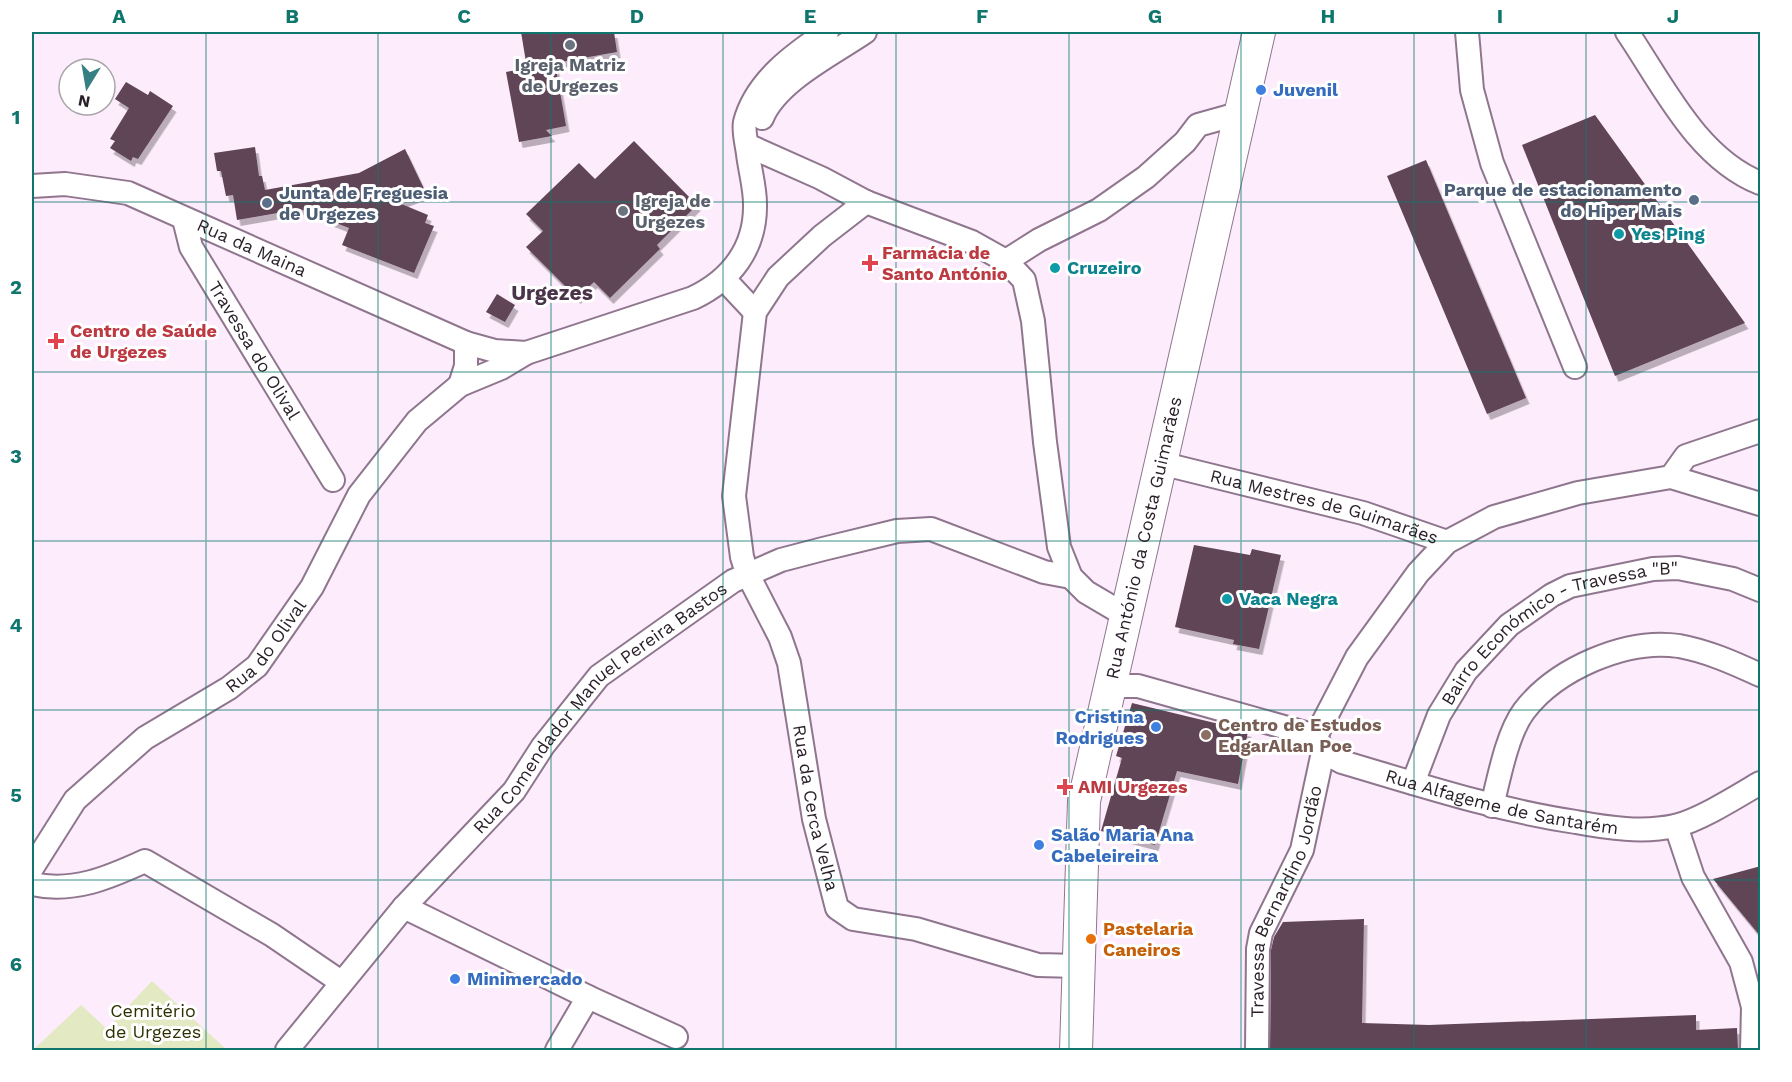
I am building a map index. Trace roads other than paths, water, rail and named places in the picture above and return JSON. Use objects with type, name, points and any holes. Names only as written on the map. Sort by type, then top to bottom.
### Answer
[{"type":"main road","name":"Rua António da Costa Guimarães","points":[[1076,1050],[1084,801],[1259,32]]},
{"type":"street","points":[[747,145],[744,124],[758,95],[792,55],[827,32]]},
{"type":"street","points":[[747,145],[771,102],[784,88],[865,32]]},
{"type":"street","points":[[1467,32],[1472,90],[1492,163],[1575,367]]},
{"type":"street","points":[[1627,32],[1713,154],[1747,178],[1761,183]]},
{"type":"street","points":[[1006,261],[1039,240],[1099,210],[1146,177],[1185,142],[1198,125],[1241,113]]},
{"type":"street","points":[[747,145],[821,177],[867,202],[972,242],[1006,261],[1024,280],[1033,321],[1045,442],[1059,547],[1071,577],[1086,592],[1125,615]]},
{"type":"street","name":"Rua da Maina","points":[[32,186],[65,184],[128,193],[466,343],[502,352],[526,353],[670,306],[710,290],[724,279],[744,254],[751,236],[755,203],[747,145]]},
{"type":"street","name":"Rua Comendador Manuel Pereira Bastos","points":[[287,1050],[404,907],[514,791],[543,746],[599,676],[747,573],[742,557],[734,496],[755,312],[778,277],[822,236],[867,202]]},
{"type":"street","name":"Travessa do Olival","points":[[184,219],[191,247],[333,480]]},
{"type":"street","points":[[724,279],[755,312]]},
{"type":"street","points":[[460,385],[466,366],[466,343]]},
{"type":"street","name":"Rua do Olival","points":[[32,868],[75,800],[146,738],[229,688],[257,666],[312,587],[359,495],[417,421],[460,385],[501,368],[526,353]]},
{"type":"street","points":[[1671,477],[1686,456],[1761,431]]},
{"type":"street","name":"Rua Mestres de Guimarães","points":[[1160,463],[1363,513],[1447,542],[1494,517],[1578,493],[1671,477],[1761,504]]},
{"type":"street","points":[[747,573],[781,560],[897,531],[931,529],[1044,572],[1071,577]]},
{"type":"street","name":"Travessa Bernardino Jordão","points":[[1257,1050],[1258,949],[1261,933],[1302,850],[1320,744],[1357,657],[1418,573],[1447,542]]},
{"type":"street","name":"Bairro Económico - Travessa \"B\"","points":[[1413,783],[1439,715],[1466,671],[1509,626],[1552,595],[1570,586],[1590,581],[1653,569],[1678,568],[1733,579],[1761,590]]},
{"type":"street","name":"Rua da Cerca Velha","points":[[747,573],[780,636],[789,663],[814,819],[837,908],[853,919],[916,929],[1038,965],[1078,966]]},
{"type":"street","points":[[1492,806],[1503,765],[1524,712],[1582,663],[1598,656],[1652,646],[1677,646],[1701,651],[1761,675]]},
{"type":"street","name":"Rua Alfageme de Santarém","points":[[1110,686],[1138,686],[1320,744],[1342,762],[1492,806],[1525,814],[1621,830],[1676,826],[1736,798],[1761,783]]},
{"type":"street","points":[[1676,826],[1693,877],[1741,963],[1753,1007],[1752,1050]]},
{"type":"street","points":[[32,884],[52,888],[100,881],[144,861],[272,935],[341,982]]},
{"type":"street","points":[[404,907],[588,997],[676,1037]]},
{"type":"street","points":[[557,1050],[588,997]]},
{"type":"place","name":"Igreja Matriz de Urgezes","points":[[570,45]]},
{"type":"place","name":"Juvenil","points":[[1261,90]]},
{"type":"place","name":"Parque de estacionamento do Hiper Mais","points":[[1694,200]]},
{"type":"place","name":"Junta de Freguesia de Urgezes","points":[[267,203]]},
{"type":"place","name":"Igreja de Urgezes","points":[[623,211]]},
{"type":"place","name":"Yes Ping","points":[[1619,234]]},
{"type":"place","name":"Farmácia de Santo António","points":[[870,263]]},
{"type":"place","name":"Cruzeiro","points":[[1055,268]]},
{"type":"place","name":"Centro de Saúde de Urgezes","points":[[56,341]]},
{"type":"place","name":"Vaca Negra","points":[[1227,599]]},
{"type":"place","name":"Cristina Rodrigues","points":[[1156,727]]},
{"type":"place","name":"Centro de Estudos EdgarAllan Poe","points":[[1206,735]]},
{"type":"place","name":"AMI Urgezes","points":[[1065,787]]},
{"type":"place","name":"Salão Maria Ana Cabeleireira","points":[[1039,845]]},
{"type":"place","name":"Pastelaria Caneiros","points":[[1091,939]]},
{"type":"place","name":"Minimercado","points":[[455,979]]},
{"type":"district","name":"Urgezes","points":[[552,293]]},
{"type":"park label","name":"Cemitério de Urgezes","points":[[153,1021]]}]
